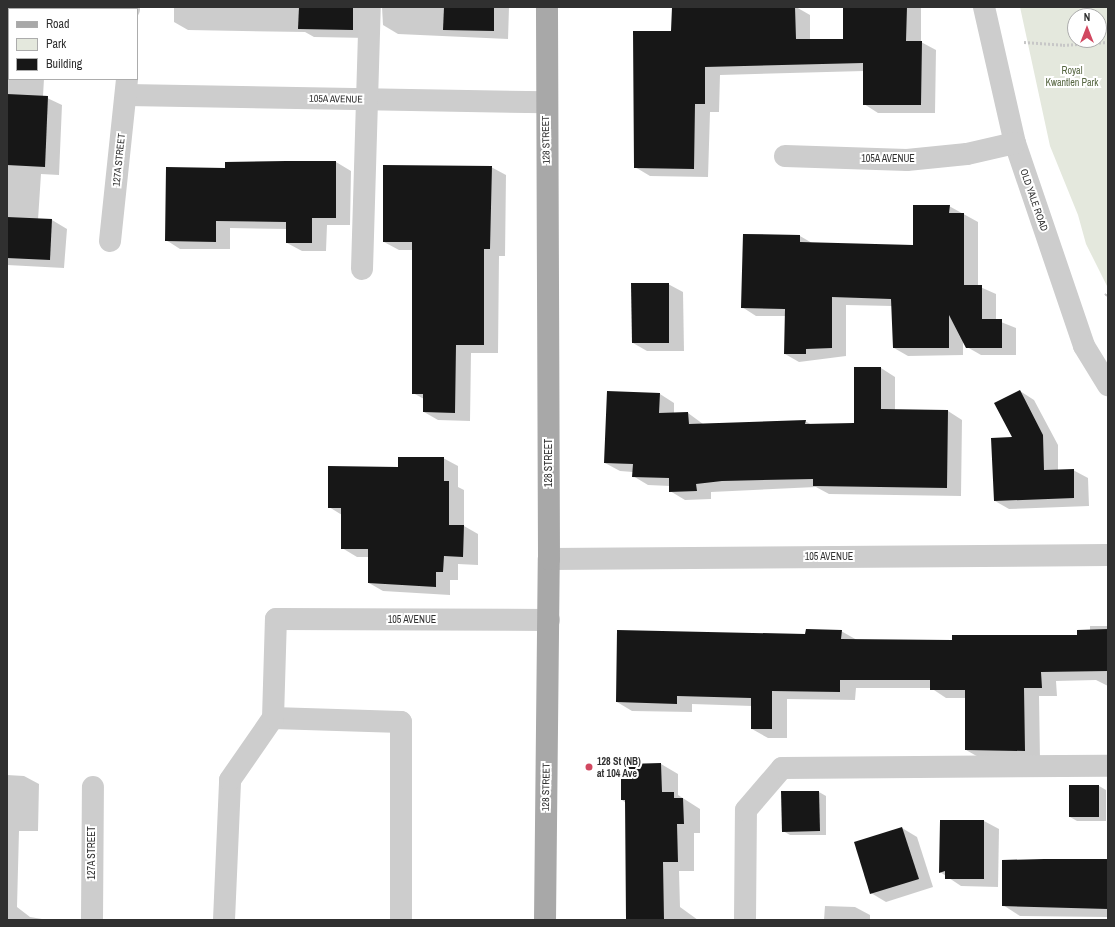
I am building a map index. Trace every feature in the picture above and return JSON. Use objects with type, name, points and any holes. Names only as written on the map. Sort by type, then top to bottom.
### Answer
[{"type":"main road","name":"128 STREET","points":[[545,920],[549,559],[546,102],[547,7]]},
{"type":"street","points":[[362,270],[370,7]]},
{"type":"street","name":"OLD YALE ROAD","points":[[984,7],[1015,143],[1084,346],[1108,385]]},
{"type":"street","name":"105A AVENUE","points":[[127,87],[368,99],[546,102]]},
{"type":"street","name":"127A STREET","points":[[110,241],[127,87]]},
{"type":"street","name":"105A AVENUE","points":[[785,156],[907,160],[967,154],[1015,143]]},
{"type":"street","name":"105 AVENUE","points":[[549,559],[1108,555]]},
{"type":"street","name":"105 AVENUE","points":[[273,718],[276,619],[548,620]]},
{"type":"street","points":[[224,920],[230,780],[273,718],[401,722],[401,920]]},
{"type":"street","points":[[745,920],[746,810],[782,768],[1108,766]]},
{"type":"street","name":"127A STREET","points":[[92,920],[93,787]]},
{"type":"path","points":[[1024,42],[1063,45],[1108,42]]},
{"type":"path","points":[[1105,295],[1108,292]]},
{"type":"green space","name":"Royal Kwantlen Park","points":[[1020,7],[1108,7],[1108,288],[1086,244],[1078,215],[1050,146]]},
{"type":"building","points":[[299,7],[353,7],[353,30],[298,29]]},
{"type":"building","points":[[444,7],[494,7],[494,31],[443,30]]},
{"type":"building","points":[[672,7],[795,7],[796,39],[843,39],[843,7],[907,7],[906,41],[922,41],[921,105],[863,105],[863,63],[705,67],[705,104],[695,104],[694,169],[634,168],[633,31],[671,31]]},
{"type":"building","points":[[7,94],[48,96],[45,167],[7,165]]},
{"type":"building","points":[[336,161],[336,218],[312,218],[312,243],[286,243],[286,222],[216,221],[216,242],[165,241],[166,167],[225,168],[225,162]]},
{"type":"building","points":[[383,165],[492,166],[490,249],[484,249],[484,345],[456,345],[455,413],[423,412],[423,394],[412,394],[412,242],[383,242]]},
{"type":"building","points":[[913,205],[950,205],[949,213],[964,213],[964,285],[982,285],[982,319],[1002,319],[1002,348],[966,348],[949,315],[949,348],[893,348],[891,299],[832,297],[832,348],[806,349],[806,354],[784,354],[785,309],[741,308],[743,234],[800,235],[800,242],[913,245]]},
{"type":"building","points":[[7,217],[52,219],[50,260],[7,258]]},
{"type":"building","points":[[631,283],[669,283],[669,343],[632,343]]},
{"type":"building","points":[[854,367],[881,367],[881,409],[948,410],[947,488],[813,486],[813,479],[722,481],[696,484],[697,491],[669,492],[669,478],[632,477],[633,464],[604,463],[607,391],[660,393],[659,413],[688,412],[689,424],[806,420],[805,424],[854,423]]},
{"type":"building","points":[[1020,390],[1043,435],[1044,470],[1074,469],[1074,498],[994,501],[991,438],[1012,437],[994,403]]},
{"type":"building","points":[[398,457],[444,457],[444,481],[449,481],[449,525],[464,525],[463,557],[444,556],[443,572],[436,572],[436,587],[368,583],[368,549],[341,549],[341,508],[328,508],[328,466],[398,467]]},
{"type":"building","points":[[806,629],[842,630],[841,639],[952,640],[952,635],[1077,635],[1077,630],[1108,629],[1108,671],[1041,672],[1042,688],[1024,688],[1025,751],[965,750],[965,690],[930,690],[930,680],[840,680],[840,692],[772,691],[772,729],[751,729],[751,698],[677,696],[677,704],[616,702],[617,630],[805,634]]},
{"type":"building","points":[[661,763],[662,792],[674,792],[674,798],[683,798],[684,824],[677,824],[678,862],[663,862],[664,920],[626,920],[625,800],[621,800],[621,776],[627,776],[627,764]]},
{"type":"building","points":[[1069,785],[1099,785],[1099,817],[1069,817]]},
{"type":"building","points":[[781,791],[819,791],[820,831],[782,832]]},
{"type":"building","points":[[940,820],[984,820],[984,879],[945,879],[945,871],[939,873]]},
{"type":"building","points":[[902,827],[919,879],[870,894],[854,842]]},
{"type":"building","points":[[1108,859],[1108,909],[1002,906],[1002,860]]},
{"type":"place","name":"128 St (NB) at 104 Ave","points":[[589,767]]}]
